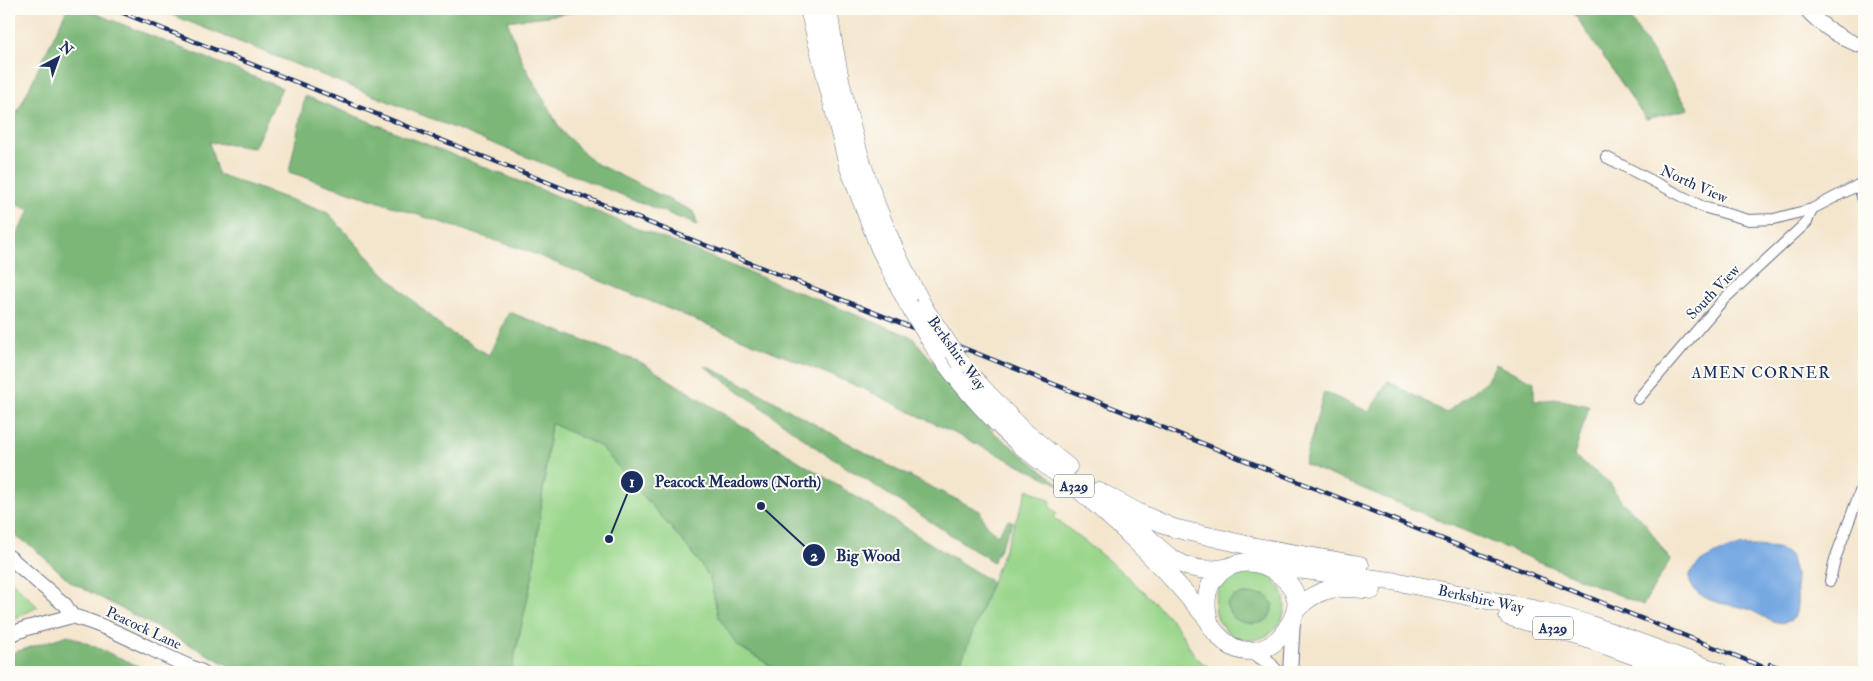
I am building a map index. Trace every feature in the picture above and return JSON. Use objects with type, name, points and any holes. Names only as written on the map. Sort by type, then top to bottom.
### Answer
[{"type":"highway","name":"A329","points":[[809,9],[825,69]]},
{"type":"highway","points":[[816,9],[825,69]]},
{"type":"highway","name":"Berkshire Way","points":[[829,9],[830,28],[845,104],[866,177],[916,306],[938,352],[970,393],[996,422],[1023,447],[1082,492],[1108,515],[1183,590],[1209,621]]},
{"type":"highway","name":"Berkshire Way","points":[[825,69],[841,141],[858,195],[880,248],[916,306],[961,363],[985,392],[1020,428],[1098,490],[1178,563],[1199,570],[1224,568]]},
{"type":"highway","name":"A329","points":[[1098,490],[1138,514],[1173,528],[1283,553],[1444,582],[1508,598],[1548,612]]},
{"type":"highway","name":"A329","points":[[1224,568],[1241,563],[1264,565]]},
{"type":"highway","points":[[1264,565],[1289,584],[1295,594],[1295,615]]},
{"type":"highway","name":"Berkshire Way","points":[[1264,565],[1399,582],[1548,612],[1608,631],[1719,672]]},
{"type":"highway","points":[[1209,621],[1206,602],[1208,591],[1214,578],[1224,568]]},
{"type":"highway","name":"Berkshire Way","points":[[1295,615],[1313,595],[1335,588],[1359,588],[1432,599],[1486,610],[1549,627],[1680,672]]},
{"type":"highway","name":"A329","points":[[1209,621],[1216,634],[1226,643],[1238,649],[1252,652],[1264,650],[1274,644],[1295,615]]},
{"type":"street","points":[[1806,9],[1812,16],[1844,39],[1864,47]]},
{"type":"street","name":"North View","points":[[1606,157],[1703,207],[1736,218],[1749,220],[1774,219],[1812,209],[1861,183]]},
{"type":"street","points":[[1861,183],[1864,202]]},
{"type":"street","name":"South View","points":[[1638,399],[1723,300],[1807,222],[1812,209]]},
{"type":"street","points":[[1830,581],[1835,559],[1864,482]]},
{"type":"street","points":[[9,557],[65,605],[72,616],[27,628],[9,635]]},
{"type":"street","points":[[1290,672],[1295,615]]},
{"type":"street","name":"Peacock Lane","points":[[72,616],[91,622],[167,658],[202,672]]},
{"type":"street","points":[[1252,652],[1266,660],[1276,672]]},
{"type":"green space","points":[[67,9],[84,9],[282,88],[254,148],[209,142],[218,174],[328,213],[378,268],[444,329],[489,355],[509,312],[642,363],[992,582],[962,659],[950,672],[781,672],[737,645],[718,616],[710,578],[691,551],[600,446],[551,423],[533,574],[511,672],[241,672],[71,582],[30,545],[9,533],[9,249],[30,210],[9,202],[9,130]]},
{"type":"green space","points":[[157,9],[582,9],[563,14],[507,21],[523,63],[562,132],[595,163],[694,212],[697,225]]},
{"type":"green space","points":[[1571,9],[1624,9],[1689,109],[1646,119]]},
{"type":"green space","points":[[305,96],[912,337],[992,431],[1062,486],[862,388],[527,251],[289,172]]},
{"type":"green space","points":[[1496,364],[1534,382],[1534,401],[1557,399],[1589,406],[1574,456],[1610,483],[1621,501],[1645,523],[1670,560],[1643,605],[1304,464],[1324,392],[1369,412],[1388,381],[1446,413],[1487,380]]},
{"type":"green space","points":[[705,366],[736,380],[893,468],[980,511],[986,525],[997,535],[1008,520],[1013,522],[993,562],[818,449]]},
{"type":"green space","points":[[551,423],[600,446],[691,551],[710,578],[718,616],[738,646],[781,672],[511,672],[533,574]]},
{"type":"green space","points":[[1028,489],[1051,501],[1050,507],[1057,513],[1054,518],[1137,585],[1175,624],[1197,657],[1217,672],[950,672],[962,659]]},
{"type":"green space","points":[[1250,570],[1263,573],[1275,580],[1282,592],[1285,605],[1282,618],[1275,630],[1263,637],[1250,640],[1237,637],[1225,630],[1218,618],[1215,605],[1218,592],[1225,580],[1237,573]]},
{"type":"green space","points":[[9,578],[38,607],[9,621]]},
{"type":"green space","points":[[1244,594],[1266,595],[1273,604],[1271,614],[1267,620],[1261,623],[1248,623],[1239,621],[1232,616],[1226,605],[1234,596]]},
{"type":"green space","points":[[68,635],[155,672],[9,672],[9,654]]},
{"type":"water","points":[[1755,546],[1777,548],[1790,555],[1794,569],[1797,604],[1794,618],[1788,621],[1777,622],[1748,609],[1712,601],[1692,587],[1691,572],[1705,559],[1732,548]]},
{"type":"railway","points":[[113,9],[1776,672]]},
{"type":"railway","points":[[1770,664],[1791,672]]},
{"type":"place","name":"Big Wood","points":[[761,506]]},
{"type":"place","name":"Peacock Meadows (North)","points":[[609,539]]},
{"type":"district","name":"AMEN CORNER","points":[[1761,372]]}]
